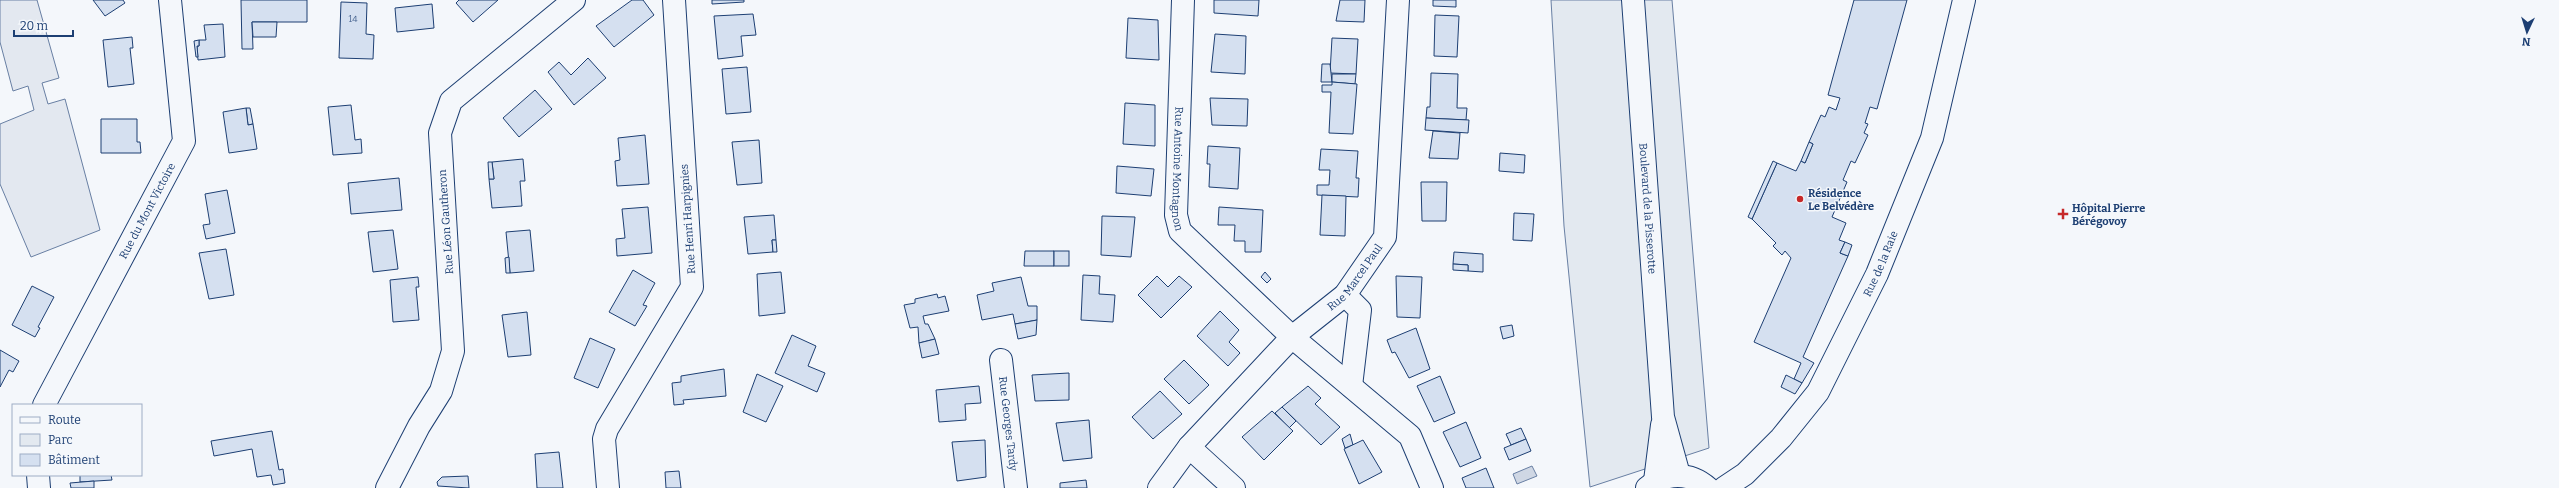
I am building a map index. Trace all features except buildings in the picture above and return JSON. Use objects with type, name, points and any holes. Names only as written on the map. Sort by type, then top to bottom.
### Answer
[{"type":"street","name":"Rue du Mont Victoire","points":[[45,404],[184,141],[170,0]]},
{"type":"street","name":"Rue Léon Gautheron","points":[[387,488],[419,426],[441,391],[453,351],[440,133],[451,101],[574,0]]},
{"type":"street","name":"Rue Henri Harpignies","points":[[608,488],[604,439],[607,429],[692,287],[674,0]]},
{"type":"street","name":"Rue Antoine Montagnon","points":[[1183,0],[1176,208],[1180,231],[1292,337],[1410,436],[1432,488]]},
{"type":"street","name":"Rue Marcel Paul","points":[[1159,488],[1189,447],[1292,337],[1344,295],[1385,237],[1398,0]]},
{"type":"street","name":"Boulevard de la Pisserotte","points":[[1633,0],[1663,418],[1679,475]]},
{"type":"street","name":"Rue de la Raie","points":[[1724,488],[1745,474],[1781,438],[1818,392],[1877,274],[1932,138],[1964,0]]},
{"type":"street","points":[[1344,295],[1360,310],[1351,386]]},
{"type":"street","name":"Rue Georges Tardy","points":[[1001,360],[1016,488]]},
{"type":"street","name":"Boulevard de la Pisserotte","points":[[1651,485],[1663,418]]},
{"type":"street","points":[[1189,447],[1234,488]]},
{"type":"street","points":[[1651,485],[1679,475],[1699,480],[1708,488]]},
{"type":"street","points":[[38,476],[38,488]]},
{"type":"green space","points":[[1551,0],[1672,0],[1709,448],[1590,487],[1564,226]]},
{"type":"shaded area","points":[[0,0],[37,0],[59,78],[42,83],[48,104],[65,99],[100,230],[31,257],[0,184],[0,124],[34,110],[28,86],[13,91],[0,42]]},
{"type":"shaded area","points":[[1532,466],[1537,476],[1517,484],[1513,474]]},
{"type":"place","name":"Résidence Le Belvédère","points":[[1800,199]]},
{"type":"place","name":"Hôpital Pierre Bérégovoy","points":[[2063,214]]}]
